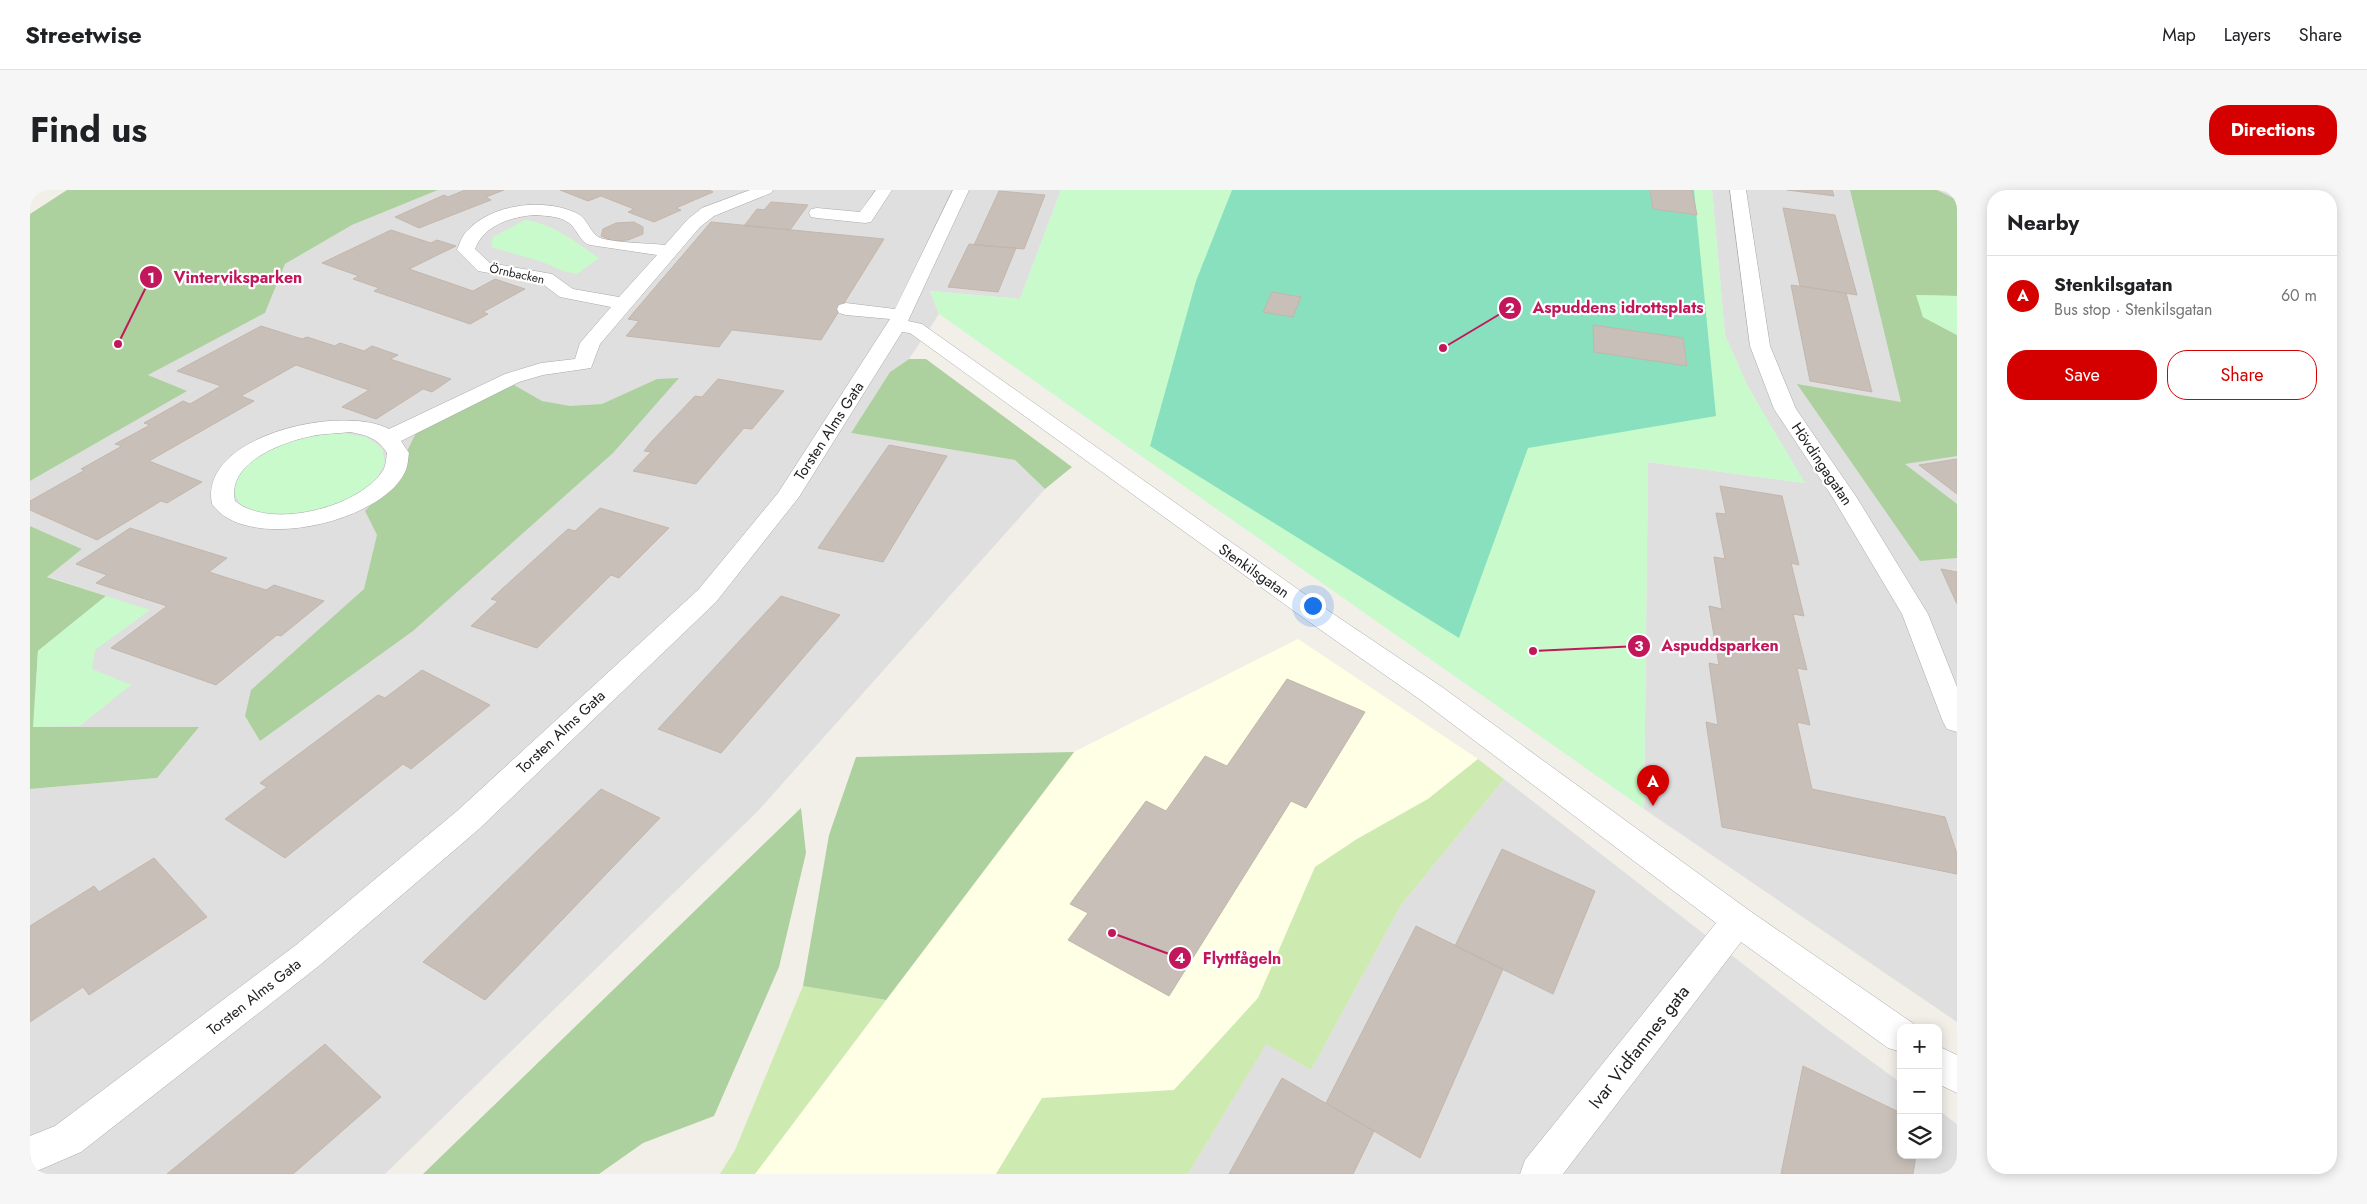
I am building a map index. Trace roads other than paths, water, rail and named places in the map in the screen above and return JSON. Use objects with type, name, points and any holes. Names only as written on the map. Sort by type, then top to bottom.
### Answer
[{"type":"street","points":[[390,438],[512,378],[541,369],[584,364],[590,343],[694,223],[708,212],[765,190]]},
{"type":"street","points":[[817,213],[865,218],[884,190]]},
{"type":"street","name":"Torsten Alms Gata","points":[[30,1155],[68,1139],[308,955],[468,820],[707,596],[787,497],[899,321],[961,190]]},
{"type":"street","name":"Hövdingagatan","points":[[1738,190],[1760,346],[1785,409],[1845,498],[1915,614],[1957,722]]},
{"type":"street","name":"Örnbacken","points":[[624,304],[567,293],[546,278],[484,267],[466,250],[472,234],[490,222],[522,210],[556,211],[575,219],[584,228],[590,239],[600,244],[669,251]]},
{"type":"street","name":"Stenkilsgatan","points":[[846,309],[899,321],[915,328],[1282,590],[1432,694],[1738,921],[1897,1033]]},
{"type":"street","points":[[350,426],[373,430],[390,438],[398,453],[394,471],[377,490],[348,506],[319,517],[288,522],[269,522],[238,515],[224,504],[221,489],[228,473],[245,457],[268,444],[294,433],[323,427],[350,426]]},
{"type":"street","name":"Ivar Vidfamnes gata","points":[[1539,1174],[1738,921]]},
{"type":"street","points":[[1942,1066],[1957,1076]]},
{"type":"place","name":"Vinterviksparken","points":[[118,344]]},
{"type":"place","name":"Aspuddens idrottsplats","points":[[1443,348]]},
{"type":"place","name":"Aspuddsparken","points":[[1533,651]]},
{"type":"place","name":"Stenkilsgatan","points":[[1653,806]]},
{"type":"place","name":"Flyttfågeln","points":[[1112,933]]}]
